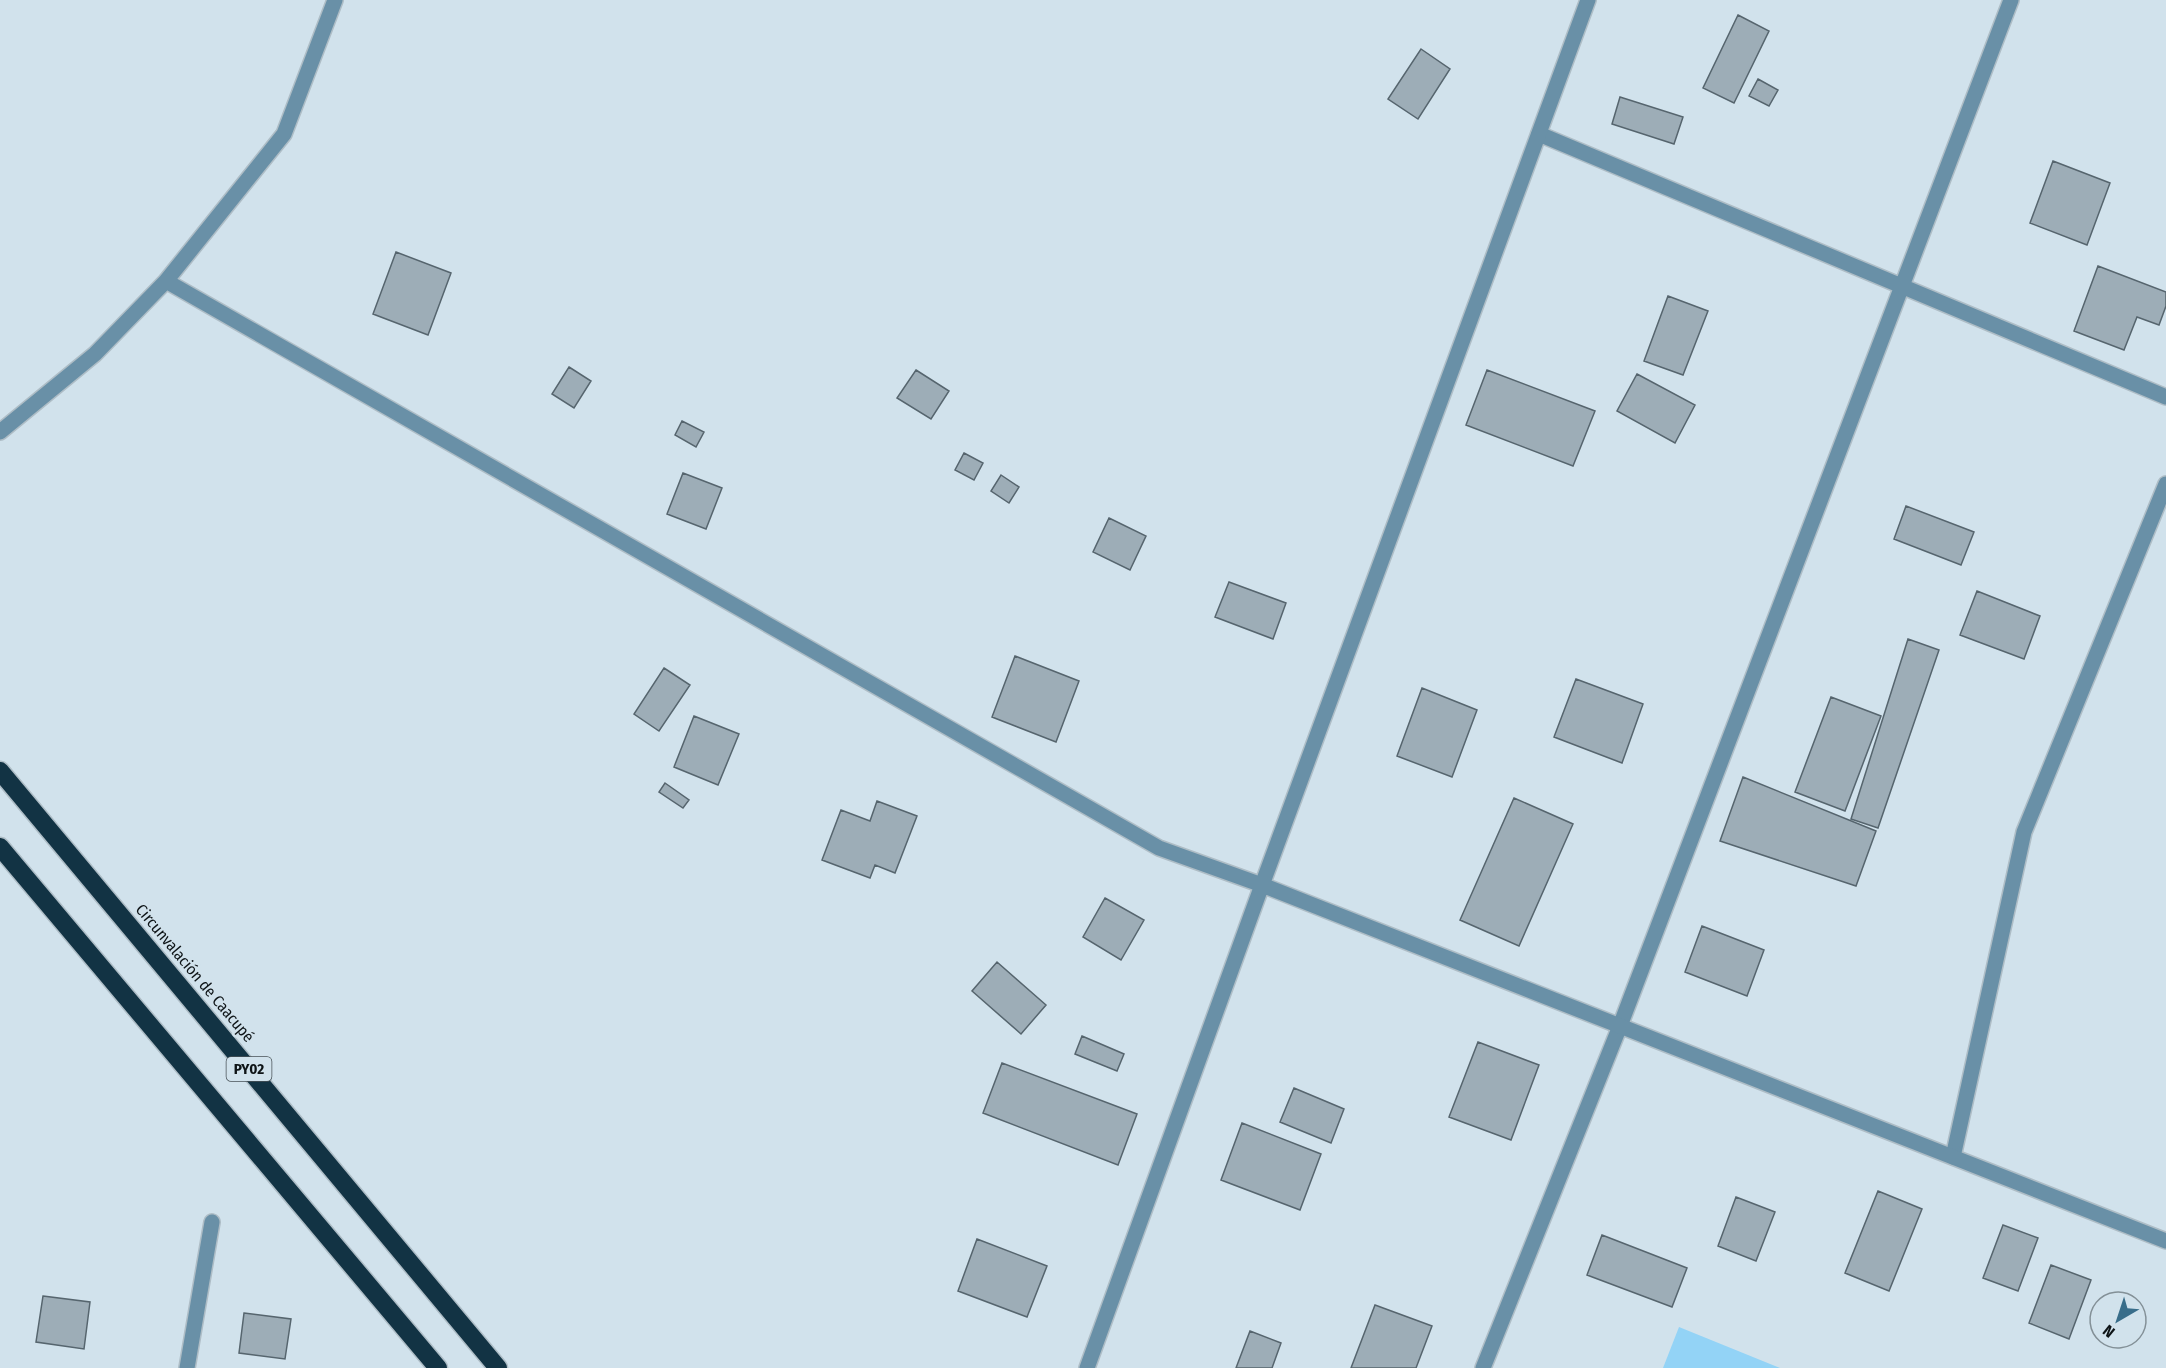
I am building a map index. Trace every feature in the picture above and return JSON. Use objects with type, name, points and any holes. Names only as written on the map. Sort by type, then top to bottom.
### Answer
[{"type":"highway","name":"Circunvalación de Caacupé","points":[[0,771],[498,1368]]},
{"type":"highway","name":"PY02","points":[[0,847],[438,1368]]},
{"type":"street","points":[[0,432],[95,354],[166,281],[284,134],[335,0]]},
{"type":"street","points":[[1087,1368],[1588,0]]},
{"type":"street","points":[[1483,1368],[1620,1026],[2011,0]]},
{"type":"street","points":[[1539,134],[2166,397]]},
{"type":"street","points":[[166,281],[1159,848],[1262,885],[2166,1241]]},
{"type":"street","points":[[1953,1157],[2024,832],[2166,484]]},
{"type":"street","points":[[187,1368],[212,1222]]},
{"type":"shaded area","points":[[1679,1327],[1780,1368],[1663,1368]]},
{"type":"building","points":[[1738,15],[1769,31],[1734,103],[1703,88]]},
{"type":"building","points":[[1421,49],[1450,69],[1418,119],[1388,99]]},
{"type":"building","points":[[1758,79],[1778,90],[1769,106],[1749,96]]},
{"type":"building","points":[[1620,97],[1683,117],[1674,144],[1612,124]]},
{"type":"building","points":[[2053,161],[2110,183],[2087,245],[2030,223]]},
{"type":"building","points":[[396,252],[451,273],[428,335],[373,314]]},
{"type":"building","points":[[2098,266],[2166,292],[2166,306],[2159,325],[2137,317],[2124,350],[2074,331]]},
{"type":"building","points":[[1668,296],[1708,311],[1683,375],[1644,361]]},
{"type":"building","points":[[569,367],[591,381],[574,408],[552,394]]},
{"type":"building","points":[[916,370],[949,391],[931,419],[897,398]]},
{"type":"building","points":[[1487,370],[1595,411],[1573,466],[1466,425]]},
{"type":"building","points":[[1637,374],[1695,405],[1675,443],[1617,411]]},
{"type":"building","points":[[682,421],[704,432],[696,447],[675,435]]},
{"type":"building","points":[[964,453],[983,463],[974,480],[955,470]]},
{"type":"building","points":[[683,473],[722,488],[706,529],[667,514]]},
{"type":"building","points":[[1001,475],[1019,487],[1009,503],[991,491]]},
{"type":"building","points":[[1906,506],[1974,532],[1961,565],[1894,539]]},
{"type":"building","points":[[1109,518],[1146,536],[1130,570],[1093,552]]},
{"type":"building","points":[[1229,582],[1286,603],[1273,639],[1215,617]]},
{"type":"building","points":[[1977,591],[2040,616],[2024,659],[1960,635]]},
{"type":"building","points":[[1908,639],[1939,650],[1878,828],[1851,819]]},
{"type":"building","points":[[1015,656],[1079,681],[1056,742],[992,717]]},
{"type":"building","points":[[664,668],[690,685],[659,731],[634,714]]},
{"type":"building","points":[[1576,679],[1643,704],[1622,763],[1554,737]]},
{"type":"building","points":[[1422,688],[1477,710],[1452,777],[1397,756]]},
{"type":"building","points":[[1831,697],[1881,716],[1845,811],[1795,792]]},
{"type":"building","points":[[694,716],[739,734],[718,785],[674,767]]},
{"type":"building","points":[[1743,777],[1876,831],[1856,886],[1720,841]]},
{"type":"building","points":[[665,783],[689,800],[683,808],[659,792]]},
{"type":"building","points":[[1514,798],[1573,824],[1519,946],[1460,920]]},
{"type":"building","points":[[877,801],[917,816],[895,873],[875,865],[870,878],[822,860],[841,810],[870,821]]},
{"type":"building","points":[[1105,898],[1144,920],[1121,960],[1083,937]]},
{"type":"building","points":[[1702,926],[1764,950],[1747,996],[1685,972]]},
{"type":"building","points":[[997,962],[1046,1005],[1021,1034],[972,991]]},
{"type":"building","points":[[1082,1036],[1124,1054],[1117,1071],[1075,1054]]},
{"type":"building","points":[[1478,1042],[1539,1065],[1511,1140],[1449,1117]]},
{"type":"building","points":[[1002,1063],[1137,1114],[1118,1165],[983,1113]]},
{"type":"building","points":[[1294,1088],[1344,1109],[1331,1143],[1280,1122]]},
{"type":"building","points":[[1242,1123],[1321,1154],[1300,1210],[1221,1180]]},
{"type":"building","points":[[1878,1191],[1922,1209],[1889,1291],[1845,1273]]},
{"type":"building","points":[[1736,1197],[1775,1212],[1756,1261],[1718,1246]]},
{"type":"building","points":[[2003,1225],[2038,1238],[2018,1291],[1983,1278]]},
{"type":"building","points":[[1602,1235],[1687,1268],[1672,1307],[1587,1275]]},
{"type":"building","points":[[977,1239],[1047,1266],[1027,1317],[958,1291]]},
{"type":"building","points":[[2051,1265],[2091,1280],[2069,1339],[2029,1323]]},
{"type":"building","points":[[43,1296],[90,1302],[84,1349],[36,1342]]},
{"type":"building","points":[[1375,1305],[1432,1326],[1416,1368],[1351,1368]]},
{"type":"building","points":[[244,1313],[291,1319],[285,1359],[239,1353]]},
{"type":"building","points":[[1250,1331],[1281,1343],[1272,1368],[1236,1368]]}]
